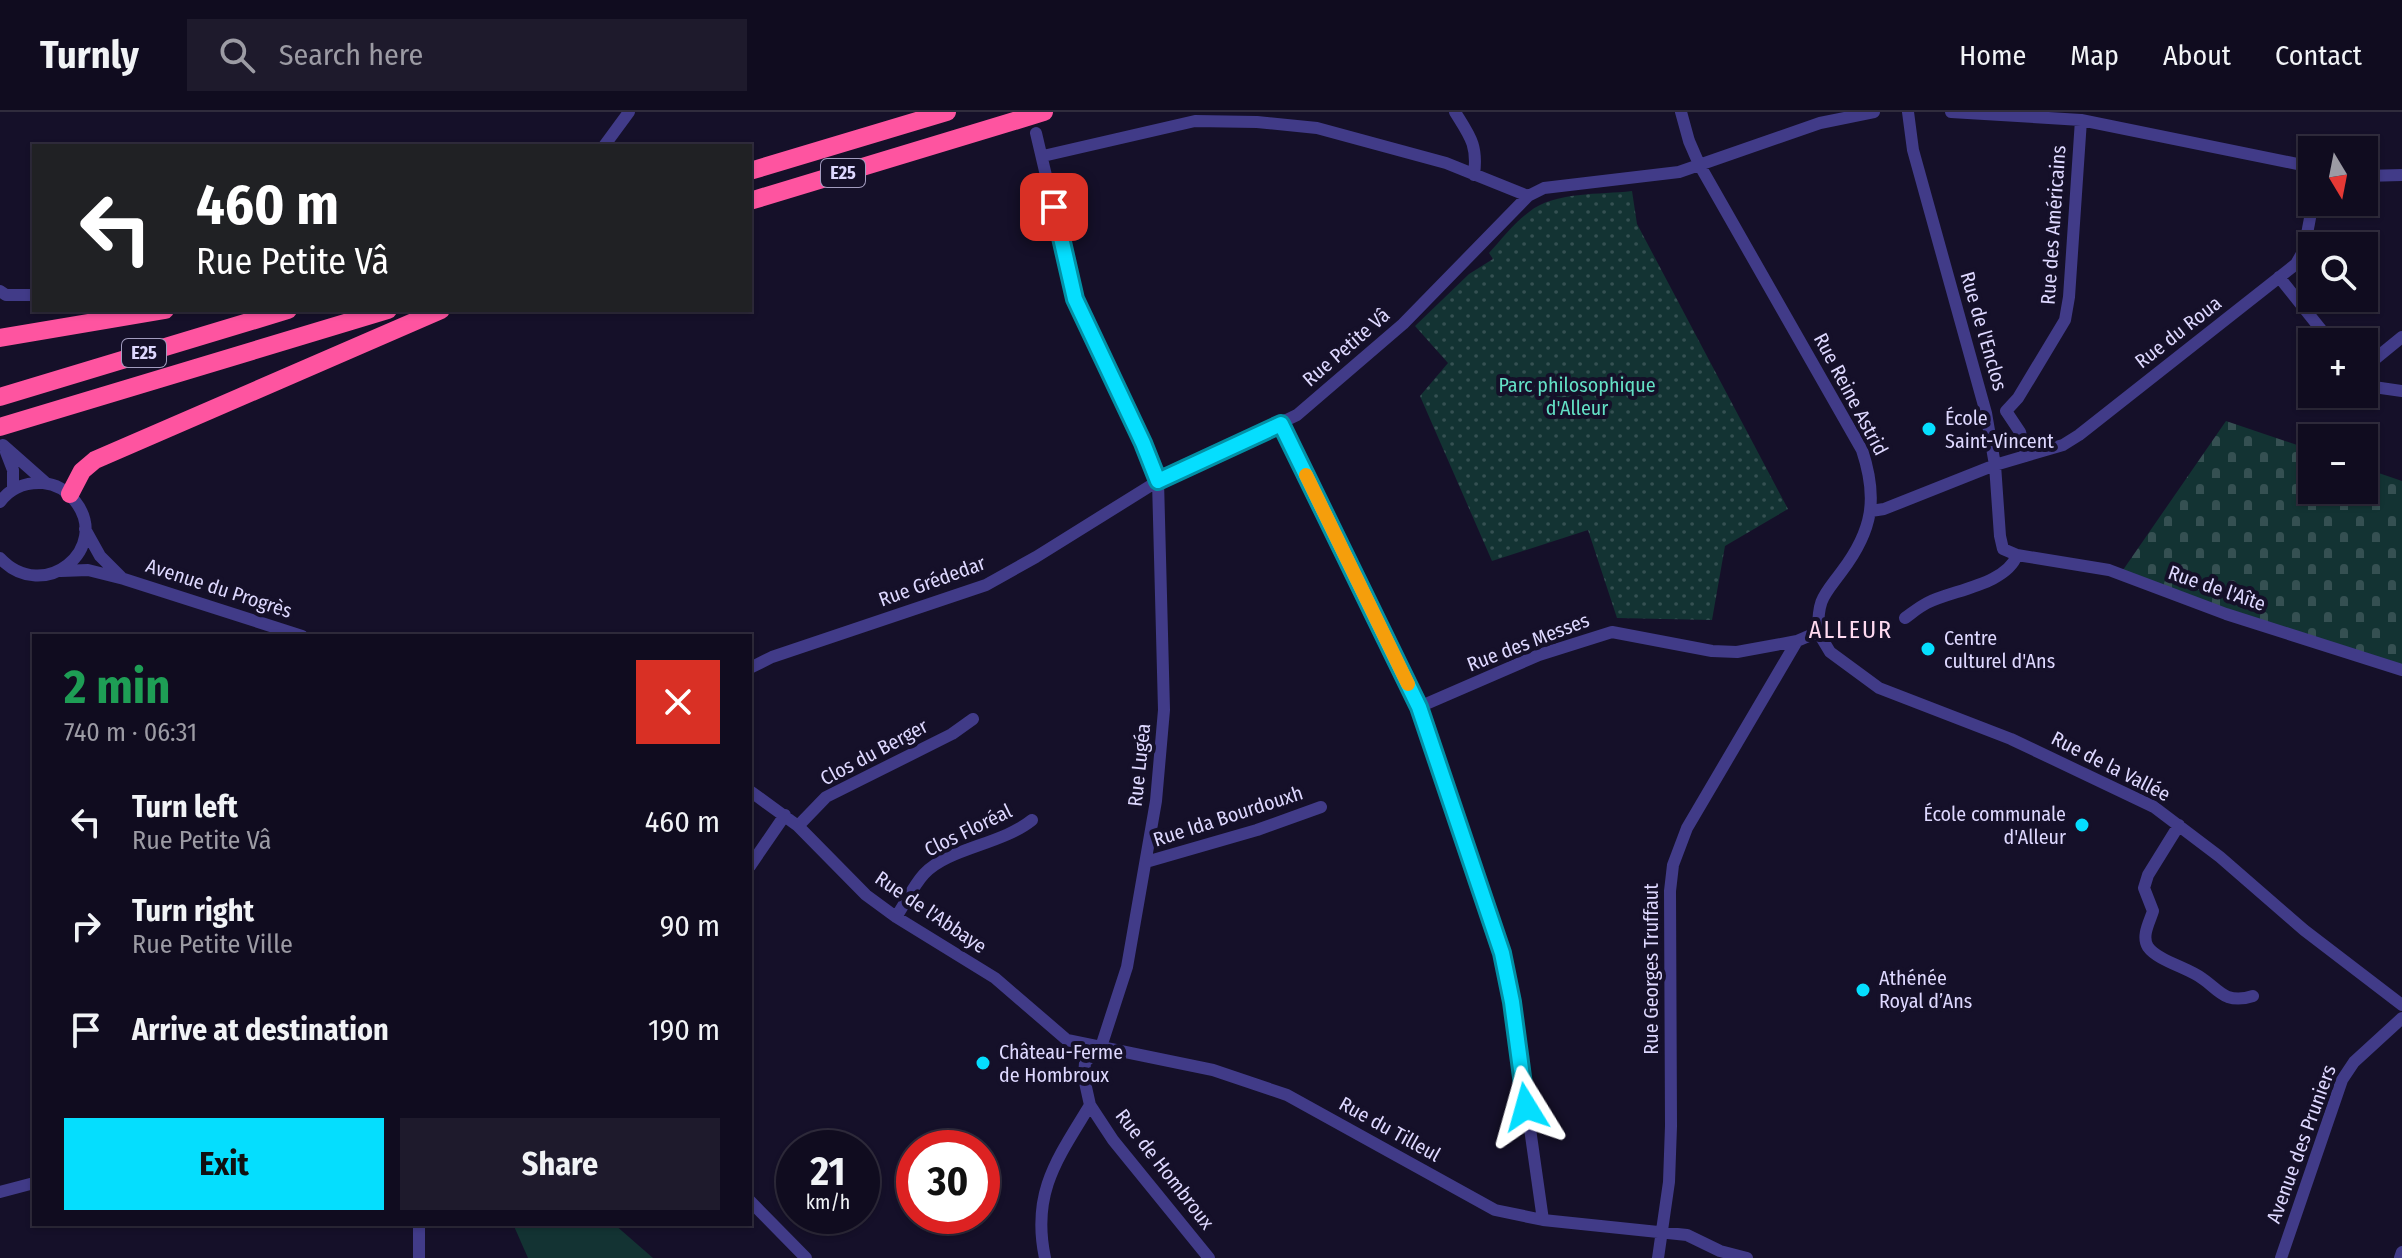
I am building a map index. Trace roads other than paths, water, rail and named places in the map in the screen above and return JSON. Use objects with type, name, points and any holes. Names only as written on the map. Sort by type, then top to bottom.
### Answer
[{"type":"highway","name":"E25","points":[[752,170],[947,112]]},
{"type":"highway","name":"E25","points":[[752,200],[1044,112]]},
{"type":"highway","points":[[0,338],[153,312]]},
{"type":"highway","name":"E25","points":[[0,397],[281,312]]},
{"type":"highway","name":"E25","points":[[0,427],[381,312]]},
{"type":"highway","points":[[70,494],[82,471],[95,460],[436,312]]},
{"type":"street","points":[[605,144],[629,112]]},
{"type":"street","points":[[1455,112],[1473,141],[1477,155],[1474,175]]},
{"type":"street","name":"Rue Reine Astrid","points":[[1681,112],[1699,164],[1854,435],[1871,478],[1871,511],[1857,547],[1818,607],[1818,632]]},
{"type":"street","points":[[1043,156],[1195,121],[1257,122],[1317,128],[1446,163],[1528,196],[1544,188],[1679,172],[1820,123],[1874,112]]},
{"type":"street","name":"Rue de l'Enclos","points":[[1908,112],[1913,150],[1986,413],[1995,465],[2001,544],[2009,554],[2017,555]]},
{"type":"street","points":[[1951,112],[2081,120],[2298,164]]},
{"type":"street","name":"Rue des Américains","points":[[2006,411],[2018,398],[2065,320],[2081,120]]},
{"type":"street","points":[[1036,133],[1075,299],[1158,481]]},
{"type":"street","points":[[2378,176],[2402,175]]},
{"type":"street","name":"Rue Petite Vâ","points":[[1158,481],[1281,424],[1320,398],[1403,324],[1528,196]]},
{"type":"street","name":"Rue du Roua","points":[[1871,511],[1884,509],[1995,465],[2063,445],[2079,435],[2296,264],[2304,250],[2310,216]]},
{"type":"street","points":[[2279,277],[2320,328]]},
{"type":"street","points":[[0,291],[6,295],[32,295]]},
{"type":"street","points":[[2378,357],[2402,337]]},
{"type":"street","points":[[2378,386],[2402,391]]},
{"type":"street","points":[[1986,413],[2006,411],[2020,432],[2026,456]]},
{"type":"street","points":[[1281,424],[1419,707],[1502,953],[1512,1002],[1543,1220]]},
{"type":"street","points":[[13,489],[13,470],[3,445],[46,483],[70,494]]},
{"type":"street","name":"Rue Grédedar","points":[[752,667],[772,657],[986,585],[1158,481]]},
{"type":"street","name":"Rue Lugéa","points":[[1090,1105],[1084,1078],[1085,1062],[1101,1047],[1127,967],[1156,801],[1164,710],[1158,481]]},
{"type":"street","points":[[0,502],[13,489],[29,483],[46,483]]},
{"type":"street","name":"Avenue du Progrès","points":[[70,494],[78,504],[85,529],[100,556],[124,579]]},
{"type":"street","points":[[61,571],[74,560],[82,546],[85,529]]},
{"type":"street","points":[[1905,618],[1926,604],[2002,574],[2014,563],[2017,555]]},
{"type":"street","name":"Rue de l'Aîte","points":[[2017,555],[2109,570],[2226,614],[2402,670]]},
{"type":"street","points":[[0,558],[20,573]]},
{"type":"street","name":"Avenue du Progrès","points":[[20,573],[33,577],[61,571],[88,570],[296,634]]},
{"type":"street","points":[[0,576],[20,573]]},
{"type":"street","name":"Rue des Messes","points":[[1419,707],[1539,655],[1612,632],[1725,652],[1797,641]]},
{"type":"street","points":[[1797,641],[1818,632]]},
{"type":"street","name":"Rue de la Vallée","points":[[1818,632],[1830,652],[1879,688],[2011,739],[2154,807],[2304,930],[2402,1005]]},
{"type":"street","name":"Rue Georges Truffaut","points":[[1658,1258],[1669,1182],[1670,891],[1673,865],[1687,828],[1797,641]]},
{"type":"street","name":"Clos du Berger","points":[[798,826],[826,797],[952,734],[973,719]]},
{"type":"street","name":"Rue de l'Abbaye","points":[[752,792],[798,826],[866,895],[896,917],[995,978],[1067,1040],[1101,1047]]},
{"type":"street","name":"Rue Ida Bourdouxh","points":[[1146,862],[1257,830],[1321,807]]},
{"type":"street","points":[[752,863],[785,815]]},
{"type":"street","name":"Clos Floréal","points":[[896,917],[923,874],[939,862],[1018,831],[1032,820]]},
{"type":"street","points":[[2179,825],[2148,875],[2144,888],[2153,911],[2145,932],[2146,943],[2149,948],[2232,999],[2253,996]]},
{"type":"street","name":"Avenue des Pruniers","points":[[2281,1258],[2342,1080],[2354,1062],[2402,1018]]},
{"type":"street","name":"Rue du Tilleul","points":[[1101,1047],[1213,1070],[1287,1095],[1495,1210],[1543,1220],[1687,1235],[1720,1251],[1747,1258]]},
{"type":"street","points":[[1045,1258],[1040,1234],[1041,1216],[1051,1168],[1090,1105]]},
{"type":"street","name":"Rue de Hombroux","points":[[1090,1105],[1113,1140],[1209,1258]]},
{"type":"street","points":[[0,1192],[32,1184]]},
{"type":"street","points":[[752,1203],[806,1258]]},
{"type":"street","points":[[419,1226],[419,1258]]},
{"type":"street","points":[[2400,1258],[2402,1252]]},
{"type":"place","name":"École Saint-Vincent","points":[[1929,429]]},
{"type":"place","name":"Centre culturel d'Ans","points":[[1928,649]]},
{"type":"place","name":"École communale d'Alleur","points":[[2082,825]]},
{"type":"place","name":"Athénée Royal d’Ans","points":[[1863,990]]},
{"type":"place","name":"Château-Ferme de Hombroux","points":[[983,1063]]},
{"type":"district","name":"ALLEUR","points":[[1851,630]]},
{"type":"park label","name":"Parc philosophique d'Alleur","points":[[1577,396]]}]
